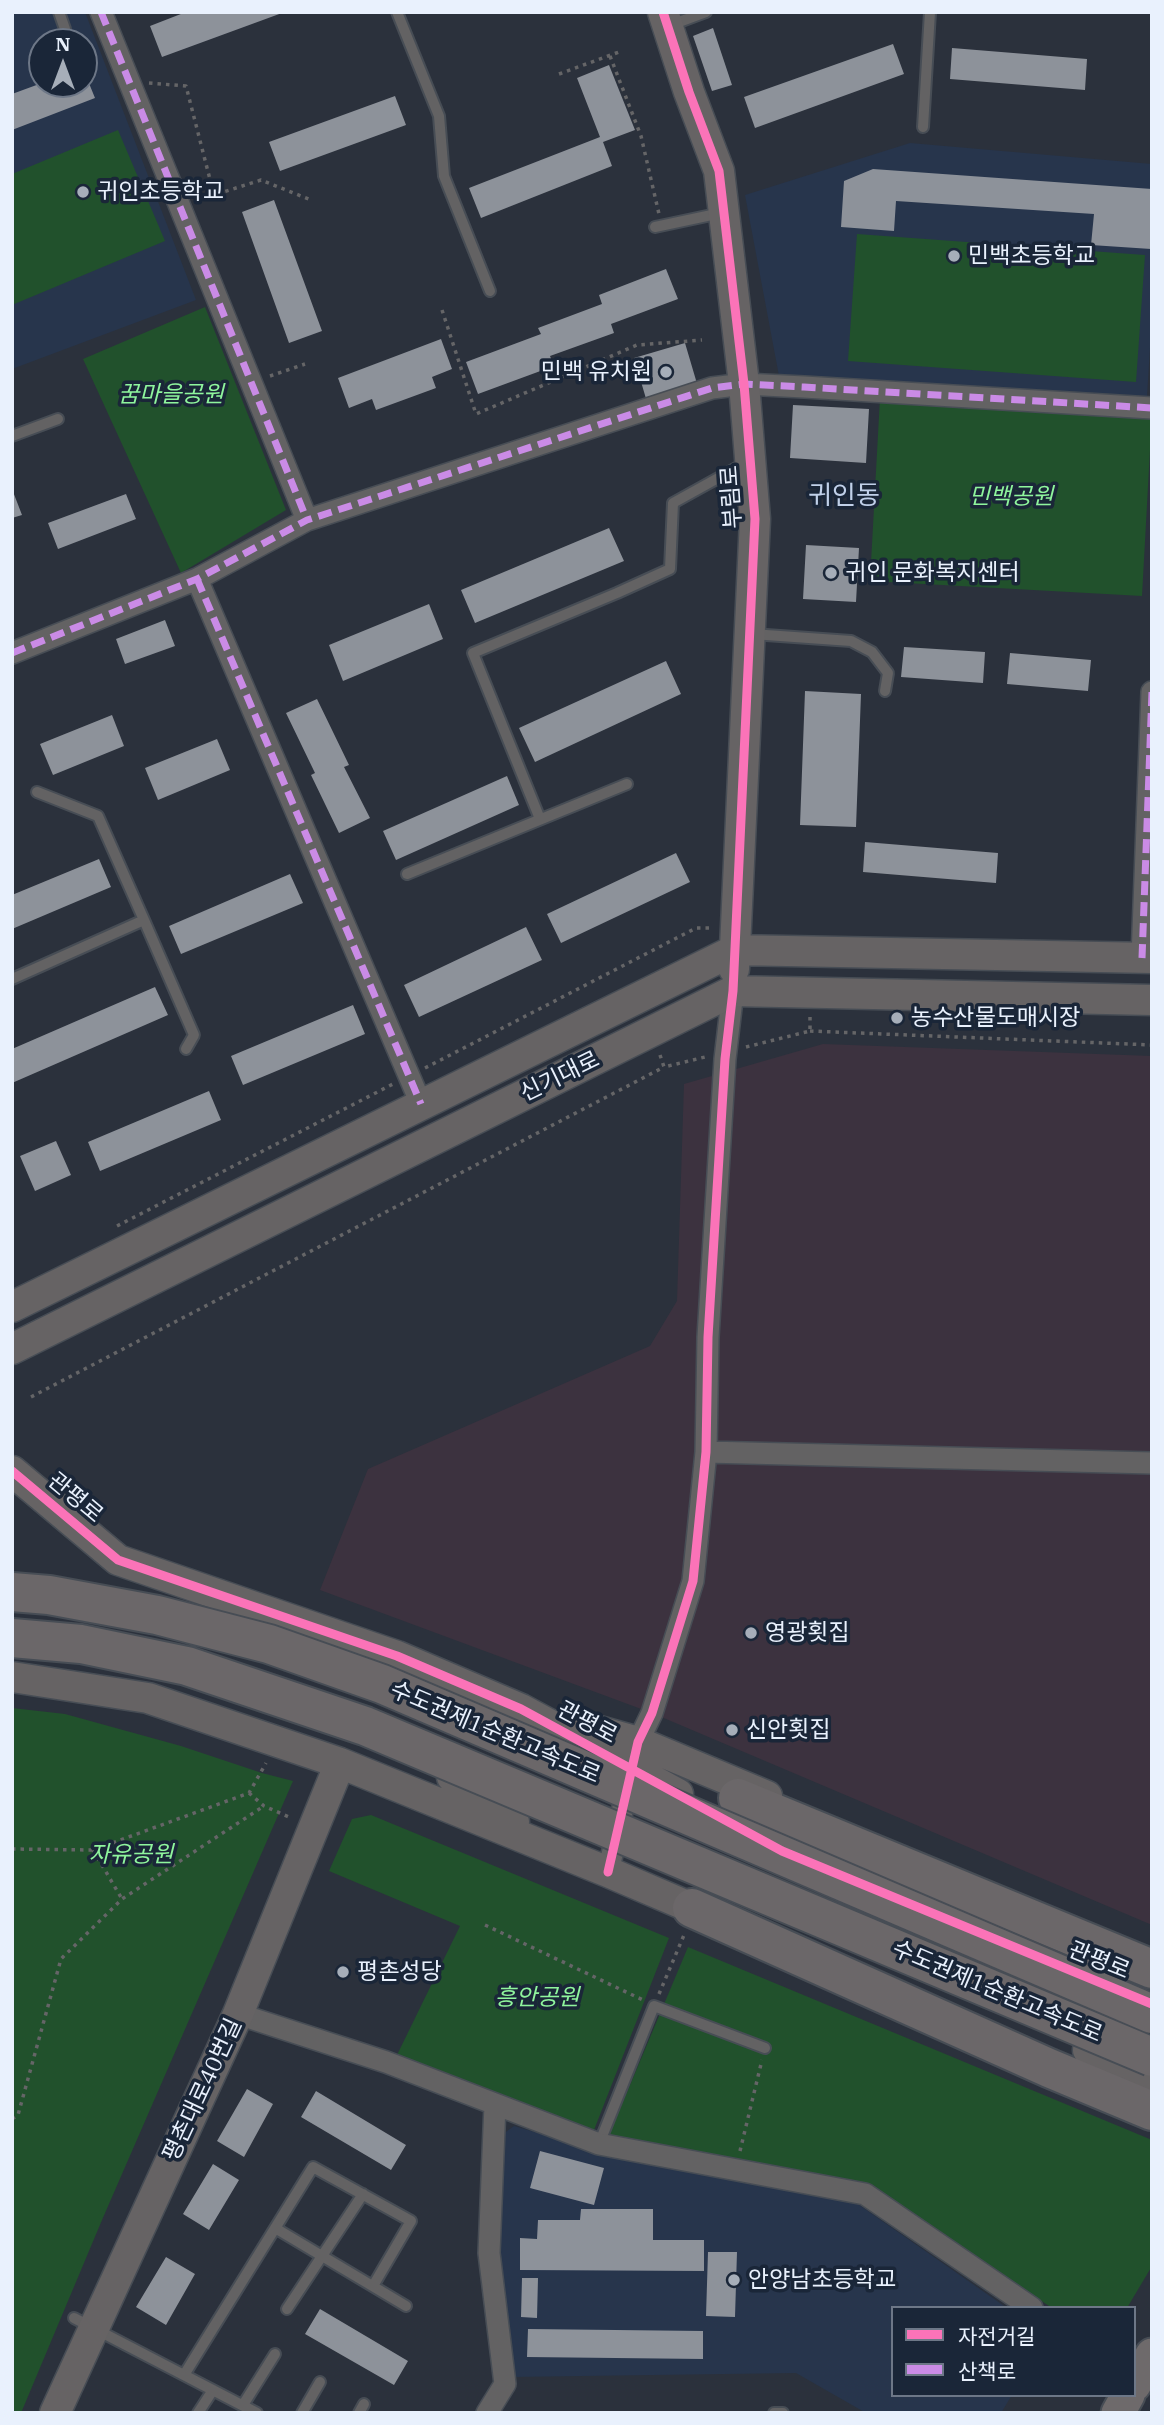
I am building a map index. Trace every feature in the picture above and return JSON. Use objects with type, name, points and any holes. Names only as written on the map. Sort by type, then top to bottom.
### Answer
[{"type":"highway","name":"수도권제1순환고속도로","points":[[12,1592],[48,1595],[157,1615],[269,1644],[382,1684],[1152,2014]]},
{"type":"highway","name":"수도권제1순환고속도로","points":[[22,1638],[80,1644],[187,1667],[365,1726],[1152,2057]]},
{"type":"highway","points":[[738,1798],[1152,1969]]},
{"type":"highway","points":[[688,1921],[1152,2111]]},
{"type":"main road","points":[[1118,2413],[1127,2397]]},
{"type":"street","points":[[101,12],[307,520]]},
{"type":"street","name":"부림로","points":[[666,19],[688,92],[719,171],[744,384],[755,519],[733,991]]},
{"type":"street","points":[[12,653],[197,579],[307,520],[712,388],[744,384],[1152,408]]},
{"type":"street","points":[[197,579],[421,1104]]},
{"type":"street","points":[[1147,958],[1152,692]]},
{"type":"street","name":"신기대로","points":[[12,1307],[735,950],[1147,958]]},
{"type":"street","points":[[611,1858],[635,1755],[652,1713],[693,1581],[706,1452],[708,1337],[725,1059],[733,991]]},
{"type":"street","name":"신기대로","points":[[12,1349],[733,991],[1152,1000]]},
{"type":"street","points":[[706,1452],[1152,1463]]},
{"type":"street","name":"관평로","points":[[12,1471],[118,1560],[397,1656],[635,1755],[782,1851],[1152,2004]]},
{"type":"street","points":[[118,1560],[378,1630],[430,1648],[635,1755],[738,1798]]},
{"type":"street","points":[[12,1584],[22,1638]]},
{"type":"street","points":[[22,1638],[148,1698],[340,1763],[547,1848],[611,1858],[688,1921],[1152,2117]]},
{"type":"street","points":[[22,1638],[219,1691],[363,1740],[452,1777],[611,1858],[1152,2078]]},
{"type":"street","points":[[12,1677],[148,1698]]},
{"type":"street","points":[[635,1755],[1152,1956]]},
{"type":"street","name":"평촌대로40번길","points":[[55,2413],[83,2323],[238,2014],[340,1763]]},
{"type":"street","points":[[452,1777],[547,1848]]},
{"type":"street","points":[[238,2014],[386,2062],[599,2144],[865,2194],[1029,2306]]},
{"type":"street","points":[[487,2413],[505,2385],[489,2253],[495,2104]]},
{"type":"lane","points":[[397,12],[439,116],[444,176],[490,291]]},
{"type":"lane","points":[[666,19],[706,12]]},
{"type":"lane","points":[[923,127],[930,12]]},
{"type":"lane","points":[[659,226],[725,212]]},
{"type":"lane","points":[[12,436],[58,419]]},
{"type":"lane","points":[[540,819],[473,653],[670,569],[673,503],[749,460]]},
{"type":"lane","points":[[749,634],[851,641],[872,652],[888,673],[885,691]]},
{"type":"lane","points":[[407,874],[627,784]]},
{"type":"lane","points":[[37,792],[98,816],[194,1035],[186,1049]]},
{"type":"lane","points":[[12,979],[144,920]]},
{"type":"lane","points":[[599,2144],[654,2006],[765,2048]]},
{"type":"lane","points":[[184,2375],[313,2166],[411,2221],[373,2287]]},
{"type":"lane","points":[[287,2309],[363,2194]]},
{"type":"lane","points":[[275,2228],[406,2306]]},
{"type":"lane","points":[[83,2323],[257,2413]]},
{"type":"lane","points":[[243,2405],[275,2354]]},
{"type":"lane","points":[[302,2413],[320,2382]]},
{"type":"lane","points":[[198,2413],[213,2390]]},
{"type":"lane","points":[[774,2413],[783,2413]]},
{"type":"path","points":[[559,74],[619,52]]},
{"type":"path","points":[[610,56],[641,136],[659,226]]},
{"type":"path","points":[[127,75],[186,86],[214,195],[261,180],[312,200]]},
{"type":"path","points":[[442,310],[476,414],[637,345],[702,340]]},
{"type":"path","points":[[252,383],[305,364]]},
{"type":"path","points":[[810,1031],[1152,1045]]},
{"type":"path","points":[[31,1397],[664,1067]]},
{"type":"path","points":[[12,1849],[93,1850],[248,1793],[267,1762]]},
{"type":"path","points":[[248,1793],[264,1806],[289,1817]]},
{"type":"path","points":[[12,2119],[18,2115],[61,1959],[121,1899],[264,1806]]},
{"type":"path","points":[[93,1850],[121,1899]]},
{"type":"path","points":[[485,1926],[654,2006],[688,1921]]},
{"type":"path","points":[[736,2170],[765,2048]]},
{"type":"shaded area","name":"귀인초등학교","points":[[21,12],[85,12],[91,28],[28,28],[28,98],[98,98],[98,46],[196,300],[12,369],[12,15]]},
{"type":"shaded area","name":"민백초등학교","points":[[910,143],[1152,164],[1152,316],[1147,396],[779,376],[745,195]]},
{"type":"shaded area","points":[[823,1044],[1152,1056],[1152,1925],[652,1713],[320,1590],[368,1469],[650,1346],[677,1301],[684,1084]]},
{"type":"shaded area","name":"안양남초등학교","points":[[514,2126],[625,2158],[855,2202],[1004,2306],[891,2306],[891,2397],[1011,2397],[1001,2413],[866,2413],[796,2373],[511,2377],[497,2253],[503,2134]]},
{"type":"green space","points":[[118,130],[165,241],[12,305],[12,174]]},
{"type":"green space","points":[[857,234],[1145,255],[1136,382],[848,361]]},
{"type":"green space","name":"꿈마을공원","points":[[205,307],[286,510],[181,573],[83,359]]},
{"type":"green space","name":"민백공원","points":[[880,398],[1152,413],[1142,596],[870,581]]},
{"type":"green space","name":"자유공원","points":[[12,1708],[65,1714],[293,1781],[21,2413],[12,2413]]},
{"type":"green space","name":"흥안공원","points":[[371,1815],[669,1938],[594,2130],[397,2055],[460,1926],[329,1871],[352,1819]]},
{"type":"green space","points":[[688,1947],[1152,2140],[1152,2266],[1128,2306],[1049,2306],[872,2187],[609,2135]]},
{"type":"building","points":[[186,12],[282,13],[162,57],[150,26]]},
{"type":"building","points":[[713,28],[732,85],[712,91],[693,36]]},
{"type":"building","points":[[893,44],[904,74],[755,128],[744,97]]},
{"type":"building","points":[[952,48],[1087,59],[1085,90],[950,79]]},
{"type":"building","points":[[609,65],[635,130],[603,142],[612,166],[481,218],[469,188],[600,137],[577,78]]},
{"type":"building","points":[[28,88],[28,98],[95,98],[12,130],[12,94]]},
{"type":"building","points":[[395,96],[406,125],[280,171],[269,142]]},
{"type":"building","points":[[873,169],[1152,189],[1151,249],[1091,245],[1094,214],[896,201],[894,231],[841,227],[844,181]]},
{"type":"building","points":[[274,200],[322,331],[289,343],[242,212]]},
{"type":"building","points":[[666,269],[678,299],[611,324],[614,333],[550,356],[554,366],[478,394],[466,362],[541,334],[538,328],[602,304],[599,295]]},
{"type":"building","points":[[441,339],[452,369],[432,377],[436,388],[376,410],[372,399],[349,408],[338,378]]},
{"type":"building","name":"민백 유치원","points":[[685,343],[698,387],[647,402],[634,358]]},
{"type":"building","points":[[793,405],[869,409],[866,463],[790,458]]},
{"type":"building","points":[[12,489],[22,515],[12,518]]},
{"type":"building","points":[[126,494],[136,519],[58,549],[48,523]]},
{"type":"building","points":[[609,528],[624,561],[475,623],[461,590]]},
{"type":"building","name":"귀인 문화복지센터","points":[[806,545],[859,548],[856,602],[803,599]]},
{"type":"building","points":[[429,604],[443,639],[343,681],[329,645]]},
{"type":"building","points":[[165,620],[175,646],[125,664],[116,639]]},
{"type":"building","points":[[904,647],[985,652],[983,683],[901,677]]},
{"type":"building","points":[[1010,653],[1091,660],[1088,691],[1007,684]]},
{"type":"building","points":[[666,661],[681,694],[535,762],[519,728]]},
{"type":"building","points":[[805,691],[861,694],[856,827],[800,825]]},
{"type":"building","points":[[317,699],[349,765],[344,767],[370,818],[339,833],[311,775],[315,773],[286,713]]},
{"type":"building","points":[[112,715],[124,746],[53,775],[40,744]]},
{"type":"building","points":[[217,739],[230,770],[158,800],[145,768]]},
{"type":"building","points":[[507,776],[519,805],[396,860],[383,831]]},
{"type":"building","points":[[865,842],[998,853],[996,883],[863,872]]},
{"type":"building","points":[[676,853],[690,882],[561,943],[547,914]]},
{"type":"building","points":[[99,859],[111,887],[12,929],[12,895]]},
{"type":"building","points":[[290,874],[303,903],[181,954],[169,926]]},
{"type":"building","points":[[526,927],[542,960],[419,1017],[404,985]]},
{"type":"building","points":[[155,987],[168,1015],[12,1083],[12,1049]]},
{"type":"building","points":[[353,1005],[365,1034],[243,1085],[231,1056]]},
{"type":"building","points":[[209,1091],[221,1120],[100,1171],[88,1142]]},
{"type":"building","points":[[56,1141],[71,1175],[35,1191],[20,1156]]},
{"type":"building","points":[[247,2089],[273,2104],[244,2157],[217,2141]]},
{"type":"building","points":[[316,2091],[406,2145],[391,2170],[301,2117]]},
{"type":"building","points":[[540,2151],[604,2168],[594,2205],[530,2188]]},
{"type":"building","points":[[213,2164],[239,2180],[209,2230],[183,2214]]},
{"type":"building","points":[[581,2209],[653,2209],[653,2240],[704,2240],[704,2271],[520,2270],[520,2238],[537,2239],[538,2220],[580,2220]]},
{"type":"building","points":[[708,2252],[737,2252],[735,2317],[706,2316]]},
{"type":"building","points":[[166,2257],[195,2274],[166,2325],[136,2307]]},
{"type":"building","points":[[522,2278],[538,2278],[537,2318],[521,2317]]},
{"type":"building","points":[[320,2309],[408,2361],[394,2385],[305,2334]]},
{"type":"building","points":[[528,2329],[703,2331],[703,2359],[527,2357]]},
{"type":"marked path","points":[[101,12],[307,520]]},
{"type":"marked path","points":[[12,653],[197,579],[307,520],[712,388],[744,384],[1152,408]]},
{"type":"marked path","points":[[197,579],[421,1104]]},
{"type":"marked path","points":[[1142,958],[1152,692]]},
{"type":"cycle path","points":[[608,1872],[638,1742],[652,1713],[693,1581],[706,1452],[708,1337],[725,1059],[733,991],[755,519],[744,384],[719,171],[663,12]]},
{"type":"cycle path","points":[[12,1471],[118,1560],[397,1656],[521,1709],[782,1851],[1152,2004]]},
{"type":"place","name":"귀인초등학교","points":[[83,192]]},
{"type":"place","name":"민백초등학교","points":[[954,256]]},
{"type":"place","name":"민백 유치원","points":[[666,372]]},
{"type":"place","name":"귀인 문화복지센터","points":[[831,573]]},
{"type":"place","name":"농수산물도매시장","points":[[897,1018]]},
{"type":"place","name":"영광횟집","points":[[751,1633]]},
{"type":"place","name":"신안횟집","points":[[732,1730]]},
{"type":"place","name":"평촌성당","points":[[343,1972]]},
{"type":"place","name":"안양남초등학교","points":[[734,2280]]},
{"type":"district","name":"귀인동","points":[[844,496]]}]
